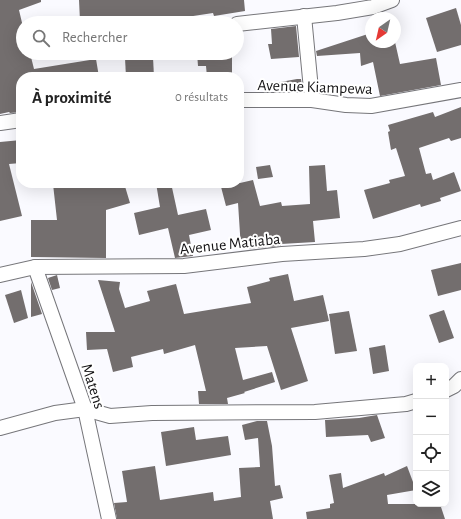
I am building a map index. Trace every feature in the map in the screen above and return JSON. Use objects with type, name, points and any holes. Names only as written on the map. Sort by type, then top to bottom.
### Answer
[{"type":"street","points":[[244,23],[304,16],[336,6],[373,7],[392,0]]},
{"type":"street","points":[[304,16],[312,100]]},
{"type":"street","name":"Avenue Kiampewa","points":[[244,100],[312,100],[346,105],[371,106],[461,90]]},
{"type":"street","points":[[0,123],[16,121]]},
{"type":"street","name":"Avenue Matiaba","points":[[0,275],[35,266],[184,266],[282,254],[364,249],[400,244],[461,228]]},
{"type":"street","name":"Matens","points":[[35,266],[85,409],[109,519]]},
{"type":"street","points":[[449,388],[461,379]]},
{"type":"street","points":[[0,428],[55,413],[85,409],[110,416],[152,413],[315,412],[406,404],[413,402]]},
{"type":"building","points":[[0,0],[41,0],[41,2],[19,10],[20,16],[16,16],[16,60],[32,60],[34,69],[96,60],[98,72],[16,72],[16,112],[0,114]]},
{"type":"building","points":[[79,0],[244,0],[245,11],[214,16],[213,13],[193,16],[80,16]]},
{"type":"building","points":[[456,8],[461,25],[461,45],[437,52],[426,18]]},
{"type":"building","points":[[296,26],[299,57],[271,59],[268,44],[272,44],[271,29]]},
{"type":"building","points":[[365,35],[365,48],[396,48],[400,64],[436,58],[441,85],[380,96],[373,62],[361,66],[360,53],[317,56],[316,51]]},
{"type":"building","points":[[125,60],[153,60],[154,72],[126,72]]},
{"type":"building","points":[[198,60],[232,60],[232,72],[207,72],[206,66],[198,66]]},
{"type":"building","points":[[301,79],[303,92],[277,92],[275,83]]},
{"type":"building","points":[[461,107],[461,138],[451,141],[449,138],[419,148],[426,174],[431,173],[433,180],[454,172],[461,191],[440,198],[441,201],[421,207],[420,204],[373,219],[364,190],[390,183],[389,180],[405,176],[396,148],[391,150],[388,132],[390,131],[388,125],[433,112],[435,117]]},
{"type":"building","points":[[16,140],[16,163],[9,164],[22,216],[0,221],[0,142]]},
{"type":"building","points":[[270,165],[273,177],[258,179],[256,167]]},
{"type":"building","points":[[325,165],[327,191],[337,190],[340,218],[313,221],[315,242],[281,244],[281,246],[241,249],[238,203],[226,206],[221,188],[244,188],[244,182],[253,180],[260,206],[281,202],[282,206],[310,204],[309,166]]},
{"type":"building","points":[[53,188],[126,188],[130,203],[106,210],[106,258],[31,257],[31,220],[57,220]]},
{"type":"building","points":[[157,188],[172,188],[178,215],[206,209],[211,230],[189,235],[193,256],[175,258],[168,228],[139,235],[134,213],[160,207]]},
{"type":"building","points":[[461,263],[461,290],[438,296],[431,270]]},
{"type":"building","points":[[288,274],[294,301],[323,295],[329,321],[291,328],[308,381],[281,390],[267,346],[235,348],[243,380],[272,372],[275,382],[227,398],[228,404],[199,404],[198,391],[206,391],[195,345],[164,354],[163,349],[131,357],[133,367],[113,372],[107,349],[87,350],[86,332],[115,332],[98,280],[120,282],[119,289],[125,308],[150,301],[147,291],[176,284],[184,314],[251,303],[247,287],[270,281],[269,278]]},
{"type":"building","points":[[57,275],[60,288],[52,290],[48,278]]},
{"type":"building","points":[[31,282],[42,314],[31,317]]},
{"type":"building","points":[[21,290],[28,318],[14,323],[5,295]]},
{"type":"building","points":[[444,310],[454,338],[439,343],[429,315]]},
{"type":"building","points":[[349,311],[357,351],[335,354],[329,314]]},
{"type":"building","points":[[385,345],[389,371],[373,374],[369,348]]},
{"type":"building","points":[[377,415],[385,438],[371,442],[368,435],[326,437],[325,420],[359,418]]},
{"type":"building","points":[[257,421],[267,421],[272,446],[275,486],[280,485],[283,498],[270,501],[273,519],[117,519],[114,503],[127,502],[122,471],[155,466],[160,500],[213,492],[214,501],[241,497],[239,468],[260,467],[258,438],[245,440],[242,425]]},
{"type":"building","points":[[194,427],[196,440],[228,436],[231,455],[166,466],[161,432]]},
{"type":"building","points":[[407,466],[413,482],[413,491],[387,495],[388,504],[413,504],[413,507],[441,507],[445,519],[307,519],[306,512],[330,508],[330,504],[334,503],[329,475],[341,473],[343,488],[384,473],[385,476]]}]
